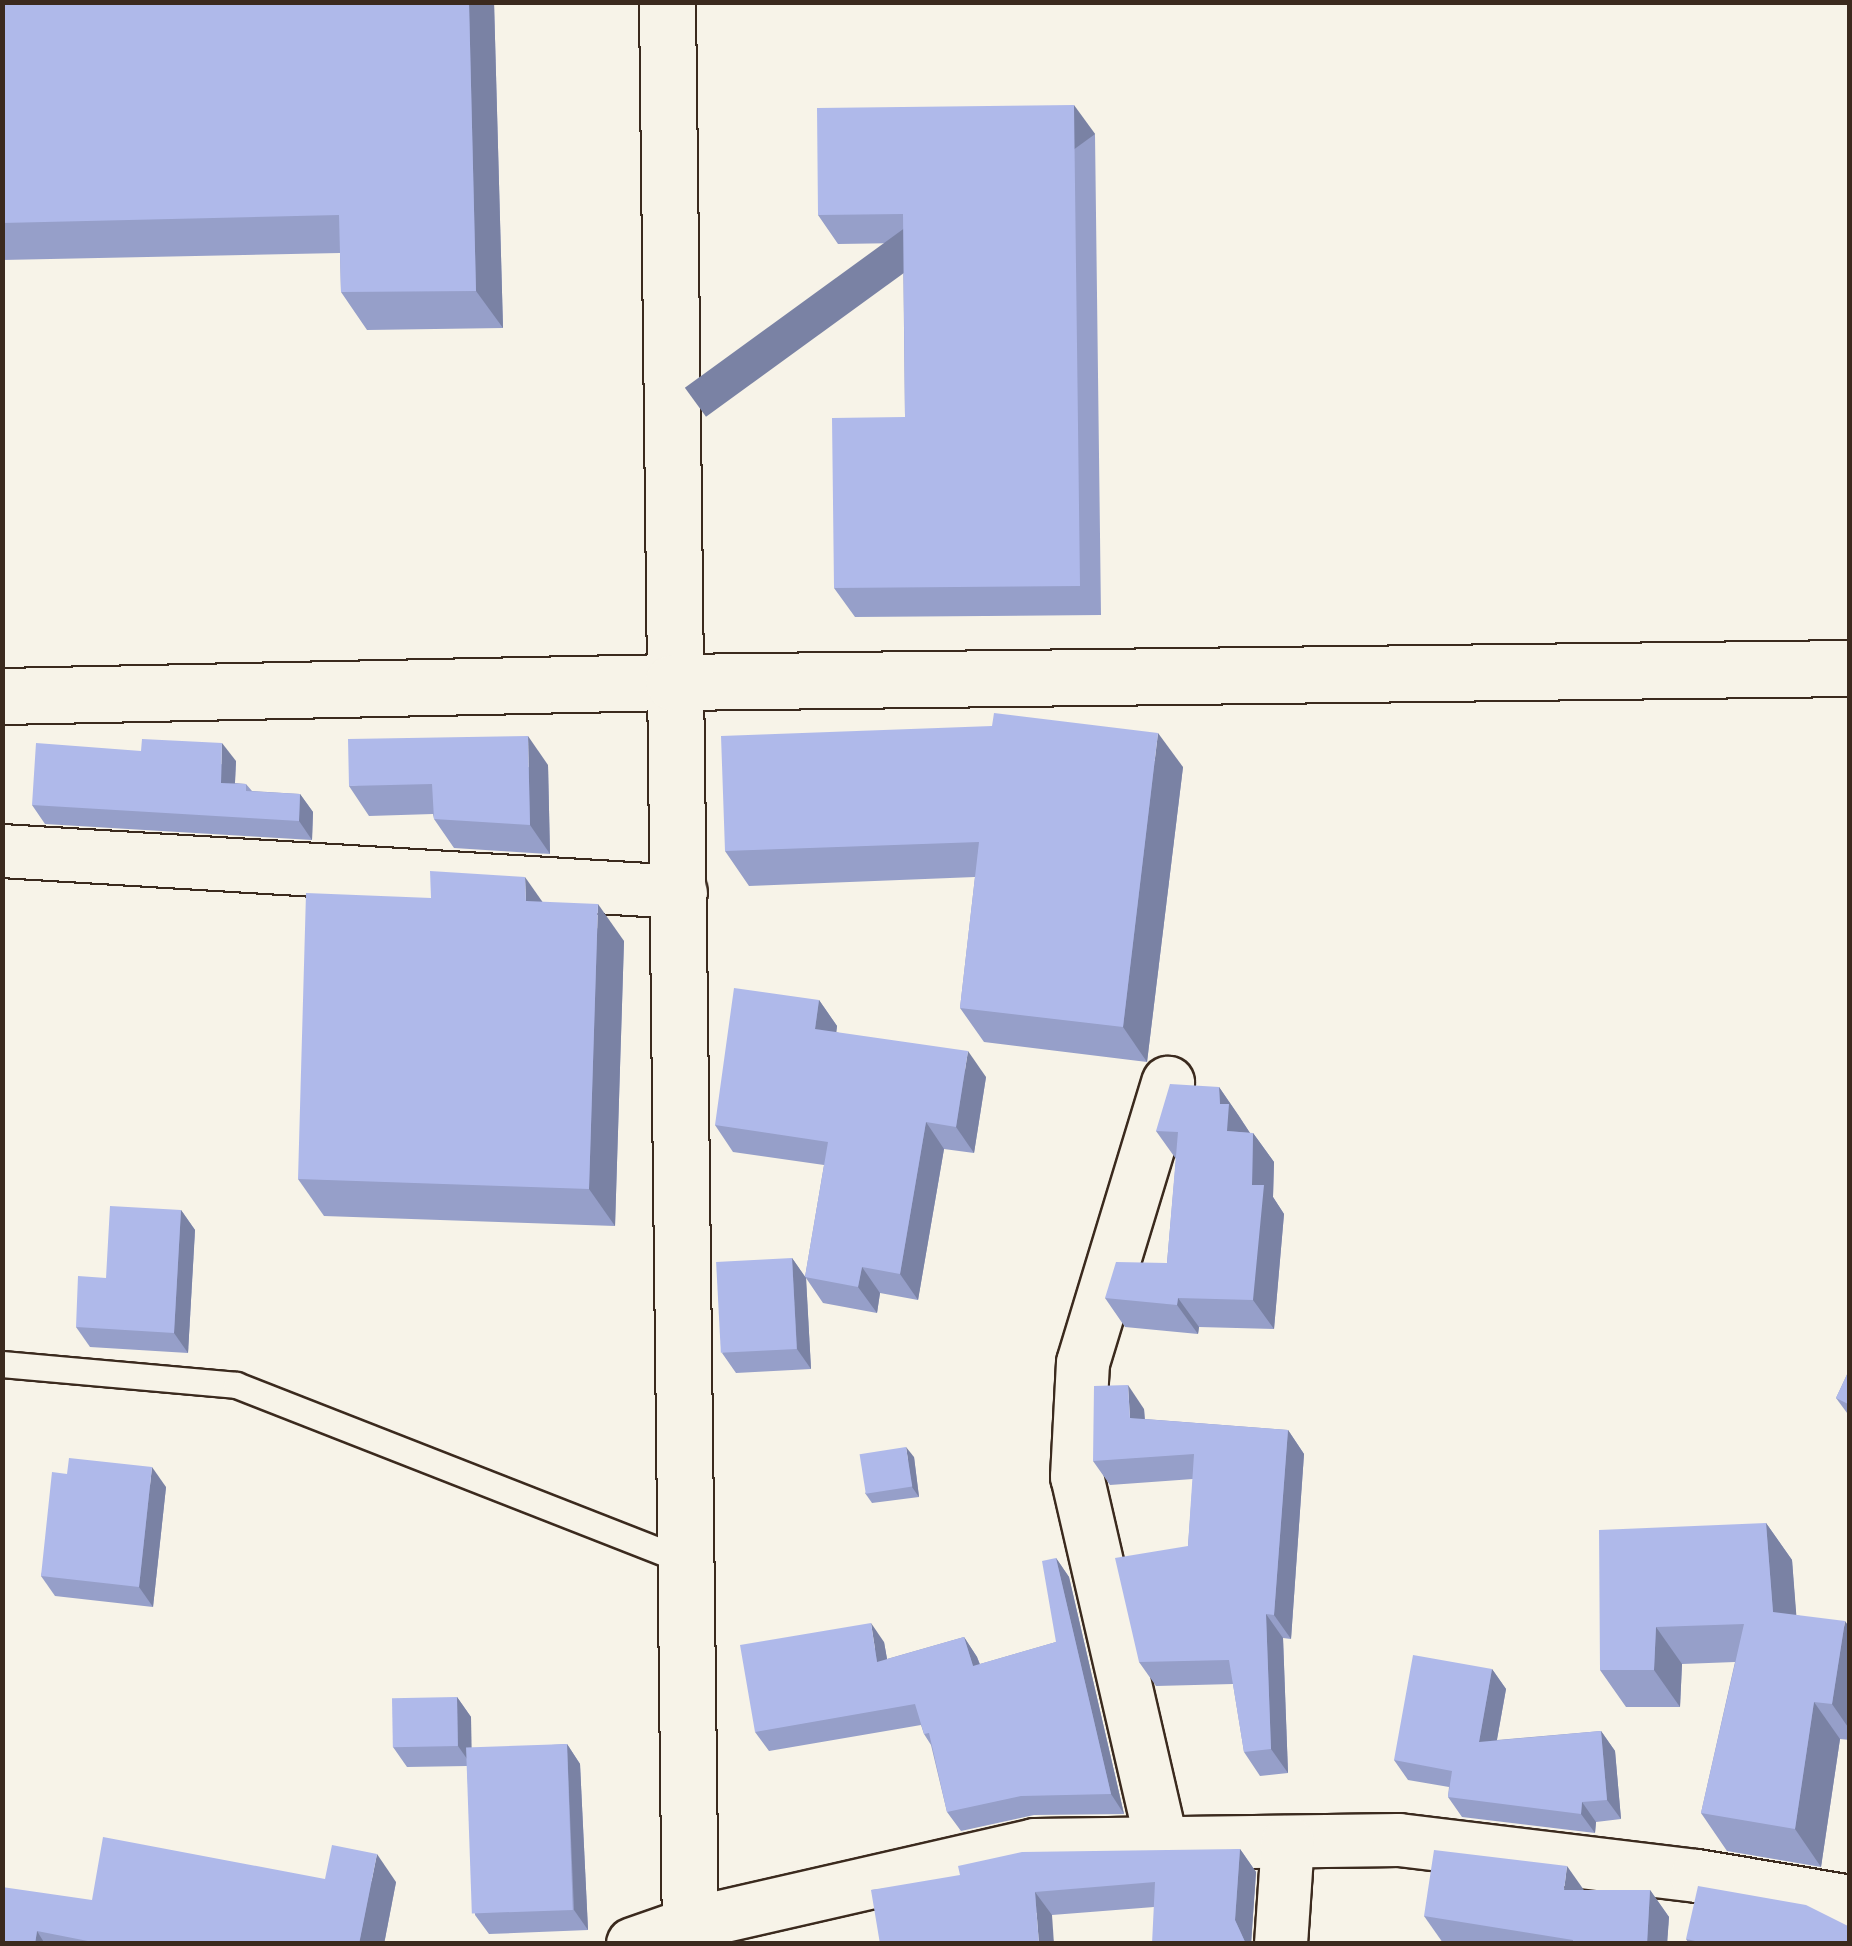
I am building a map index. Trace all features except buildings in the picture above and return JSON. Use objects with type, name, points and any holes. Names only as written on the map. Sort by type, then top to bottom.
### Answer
[{"type":"street","points":[[668,2],[690,1934]]},
{"type":"street","points":[[2,696],[674,682],[1850,668]]},
{"type":"street","points":[[2,851],[680,892]]},
{"type":"street","points":[[1162,1844],[1077,1477],[1083,1362],[1168,1083]]},
{"type":"street","points":[[634,1944],[690,1934],[1035,1845],[1398,1840],[1697,1876],[1850,1902]]},
{"type":"street","points":[[1282,1944],[1288,1842]]},
{"type":"lane","points":[[2,1364],[236,1386],[685,1561]]}]
